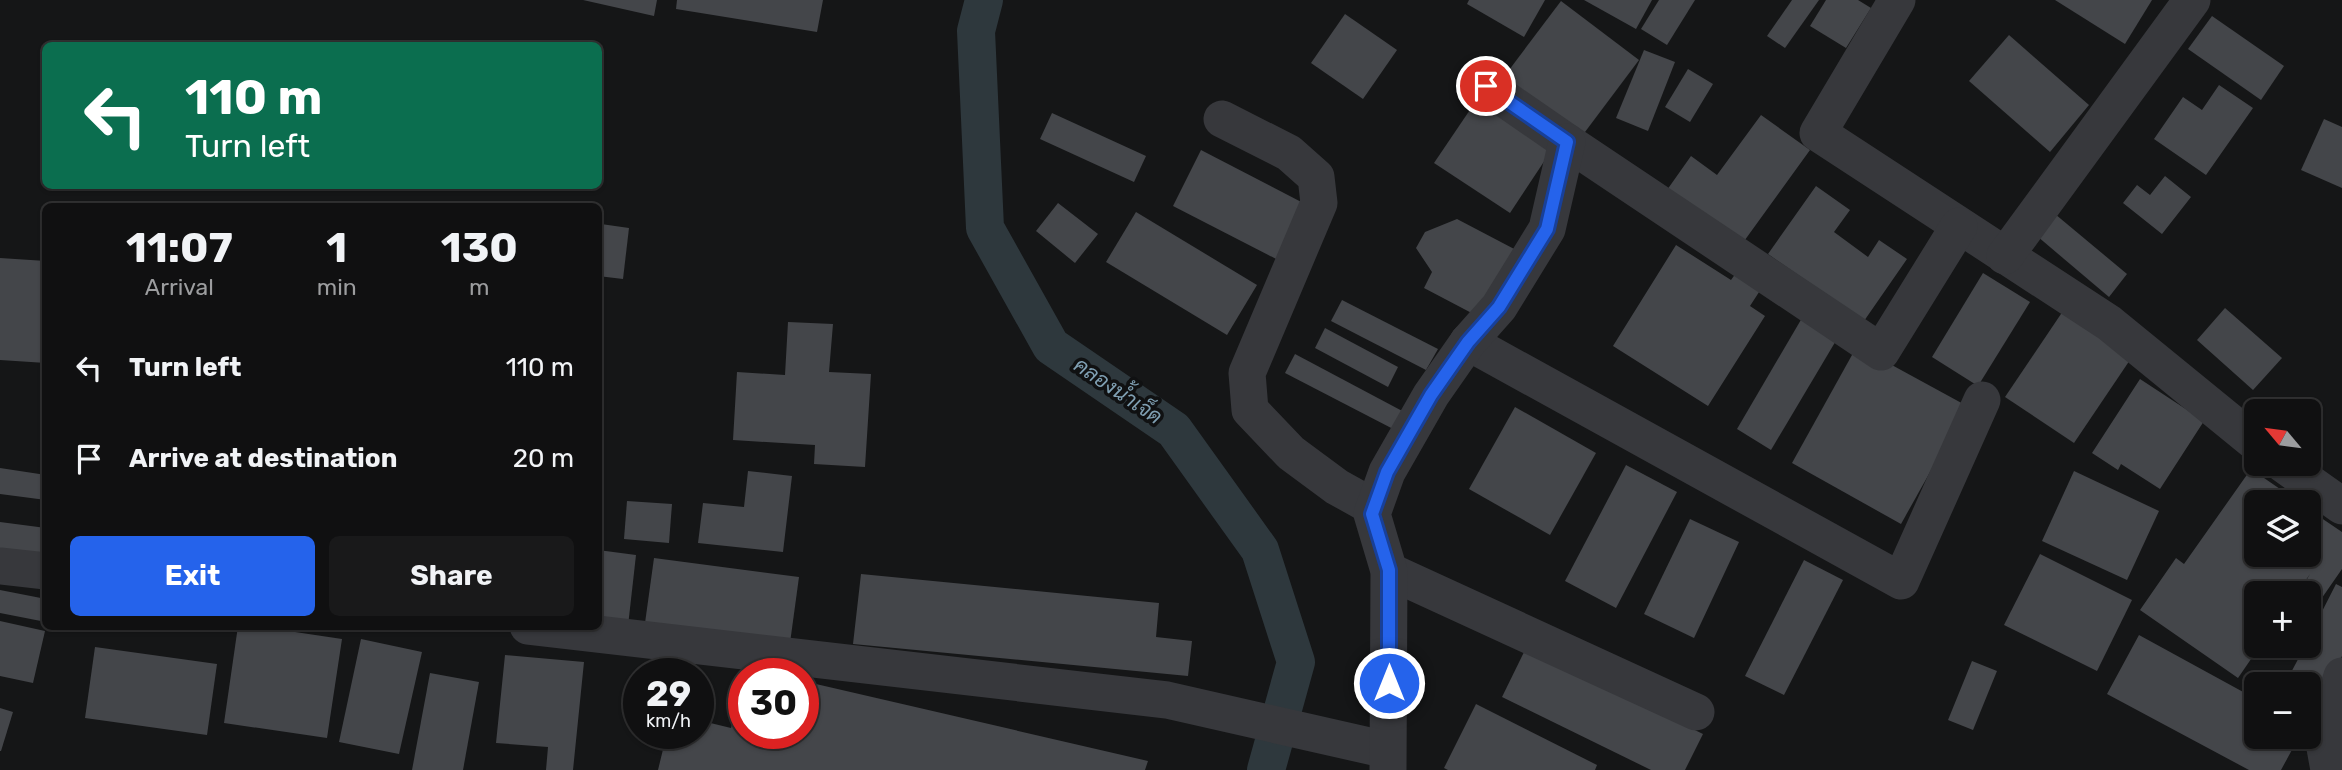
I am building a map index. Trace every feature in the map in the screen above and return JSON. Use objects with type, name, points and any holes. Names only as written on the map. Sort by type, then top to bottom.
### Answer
[{"type":"street","points":[[1896,0],[1818,133],[2109,323],[2244,433]]},
{"type":"street","points":[[2005,256],[2192,0]]},
{"type":"street","points":[[1486,86],[1881,352],[1959,226]]},
{"type":"street","points":[[1222,119],[1289,153],[1316,177],[1319,203],[1247,373],[1250,410],[1291,453],[1338,487],[1373,507]]},
{"type":"street","points":[[563,630],[1167,700],[1388,760],[1389,570],[1372,514],[1373,507],[1387,472],[1431,395],[1468,342],[1499,307],[1547,229],[1567,142]]},
{"type":"street","points":[[1468,342],[1901,581],[1983,400]]},
{"type":"street","points":[[2301,476],[2342,506]]},
{"type":"street","points":[[0,566],[42,571]]},
{"type":"street","points":[[1389,570],[1696,712]]},
{"type":"street","points":[[2329,770],[2323,737],[2342,676]]},
{"type":"building","points":[[583,0],[657,0],[654,16]]},
{"type":"building","points":[[677,0],[823,0],[817,32],[676,9]]},
{"type":"building","points":[[1469,0],[1545,0],[1524,37],[1467,4]]},
{"type":"building","points":[[1584,0],[1652,0],[1636,29]]},
{"type":"building","points":[[1659,0],[1695,0],[1667,45],[1641,29]]},
{"type":"building","points":[[1792,0],[1819,0],[1785,48],[1767,36]]},
{"type":"building","points":[[1826,0],[1858,0],[1871,8],[1846,48],[1810,26]]},
{"type":"building","points":[[2055,0],[2152,0],[2125,44]]},
{"type":"building","points":[[1561,1],[1639,60],[1582,136],[1503,78]]},
{"type":"building","points":[[1345,14],[1397,50],[1363,99],[1311,63]]},
{"type":"building","points":[[2212,16],[2284,66],[2261,100],[2188,49]]},
{"type":"building","points":[[2009,35],[2089,105],[2050,152],[1969,81]]},
{"type":"building","points":[[1644,50],[1675,62],[1648,131],[1616,118]]},
{"type":"building","points":[[1688,69],[1713,84],[1690,122],[1665,107]]},
{"type":"building","points":[[2219,85],[2253,108],[2206,175],[2154,139],[2183,97],[2202,110]]},
{"type":"building","points":[[1480,95],[1555,145],[1510,213],[1434,163]]},
{"type":"building","points":[[1052,113],[1146,156],[1134,182],[1040,139]]},
{"type":"building","points":[[1761,115],[1810,150],[1742,244],[1667,190],[1691,156],[1717,175]]},
{"type":"building","points":[[2324,119],[2342,127],[2342,188],[2301,170]]},
{"type":"building","points":[[1201,150],[1309,206],[1280,261],[1173,206]]},
{"type":"building","points":[[2165,176],[2191,197],[2162,234],[2123,203],[2137,185],[2150,195]]},
{"type":"building","points":[[1816,186],[1850,210],[1834,232],[1868,257],[1879,240],[1907,259],[1864,321],[1768,254]]},
{"type":"building","points":[[1058,203],[1098,234],[1075,263],[1036,231]]},
{"type":"building","points":[[2049,209],[2127,274],[2109,297],[2031,231]]},
{"type":"building","points":[[1136,212],[1257,285],[1227,335],[1106,262]]},
{"type":"building","points":[[1457,219],[1518,251],[1483,319],[1424,288],[1432,272],[1416,248],[1425,232]]},
{"type":"building","points":[[602,224],[629,228],[623,279],[602,276]]},
{"type":"building","points":[[1676,245],[1731,280],[1736,273],[1761,289],[1750,306],[1765,316],[1708,406],[1613,346]]},
{"type":"building","points":[[0,258],[42,261],[42,363],[0,360]]},
{"type":"building","points":[[1983,273],[2030,302],[1978,386],[1932,357]]},
{"type":"building","points":[[1342,300],[1438,349],[1426,370],[1331,321]]},
{"type":"building","points":[[2065,308],[2134,354],[2074,443],[2005,397]]},
{"type":"building","points":[[2225,308],[2282,358],[2253,390],[2197,340]]},
{"type":"building","points":[[1802,318],[1837,339],[1771,450],[1737,429]]},
{"type":"building","points":[[788,322],[833,324],[829,372],[871,374],[865,467],[814,464],[815,445],[733,440],[737,372],[785,375]]},
{"type":"building","points":[[1325,328],[1398,367],[1388,387],[1315,348]]},
{"type":"building","points":[[1857,346],[1967,406],[1901,524],[1792,463]]},
{"type":"building","points":[[1295,354],[1406,413],[1397,431],[1285,373]]},
{"type":"building","points":[[2140,379],[2204,421],[2160,489],[2121,464],[2118,470],[2092,453]]},
{"type":"building","points":[[1515,407],[1596,453],[1550,535],[1469,489]]},
{"type":"building","points":[[1626,465],[1677,492],[1616,608],[1565,581]]},
{"type":"building","points":[[0,468],[42,474],[42,499],[0,494]]},
{"type":"building","points":[[748,471],[792,476],[783,552],[698,543],[703,503],[744,507]]},
{"type":"building","points":[[2074,471],[2159,511],[2127,580],[2042,541]]},
{"type":"building","points":[[2246,476],[2261,476],[2282,490],[2244,490],[2244,567],[2321,567],[2321,518],[2342,532],[2342,569],[2321,599],[2321,581],[2306,581],[2310,574],[2305,581],[2244,581],[2244,658],[2252,658],[2238,678],[2140,610],[2176,558],[2184,564]]},
{"type":"building","points":[[627,501],[672,504],[669,543],[624,539]]},
{"type":"building","points":[[1690,519],[1739,542],[1694,638],[1644,614]]},
{"type":"building","points":[[0,522],[42,527],[42,557],[0,552]]},
{"type":"building","points":[[602,551],[636,555],[628,626],[602,623]]},
{"type":"building","points":[[2040,554],[2132,600],[2097,671],[2004,625]]},
{"type":"building","points":[[654,558],[799,577],[790,643],[645,623]]},
{"type":"building","points":[[1804,560],[1843,580],[1784,695],[1745,676]]},
{"type":"building","points":[[861,574],[1159,603],[1156,637],[1192,641],[1188,676],[853,644]]},
{"type":"building","points":[[2336,584],[2342,587],[2342,656],[2321,697],[2321,672],[2291,672],[2299,658],[2321,658],[2321,613]]},
{"type":"building","points":[[0,590],[42,598],[42,621],[0,613]]},
{"type":"building","points":[[0,621],[45,631],[33,683],[0,676]]},
{"type":"building","points":[[237,630],[282,630],[342,639],[327,738],[224,723]]},
{"type":"building","points":[[2139,635],[2244,692],[2244,749],[2292,749],[2281,770],[2249,770],[2107,694]]},
{"type":"building","points":[[361,639],[422,652],[399,754],[339,742]]},
{"type":"building","points":[[95,647],[217,664],[207,735],[85,718]]},
{"type":"building","points":[[1526,648],[1703,734],[1685,770],[1651,770],[1502,697]]},
{"type":"building","points":[[505,655],[584,662],[573,770],[546,770],[548,747],[496,743]]},
{"type":"building","points":[[1972,661],[1997,671],[1973,730],[1948,720]]},
{"type":"building","points":[[430,673],[479,682],[463,770],[412,770]]},
{"type":"building","points":[[819,685],[1148,761],[1145,770],[658,770],[663,749],[714,749],[714,724],[728,727],[728,749],[819,749]]},
{"type":"building","points":[[1476,704],[1597,765],[1595,770],[1444,768]]},
{"type":"building","points":[[0,708],[13,712],[1,751],[0,751]]},
{"type":"waterway","name":"คลองน้ำเจ็ด","points":[[984,0],[976,31],[985,228],[1051,346],[1174,430],[1260,550],[1296,662],[1266,770]]},
{"type":"route","points":[[1389,683],[1389,570],[1372,514],[1373,507],[1387,472],[1431,395],[1468,342],[1499,307],[1547,229],[1567,142],[1486,86]]}]
